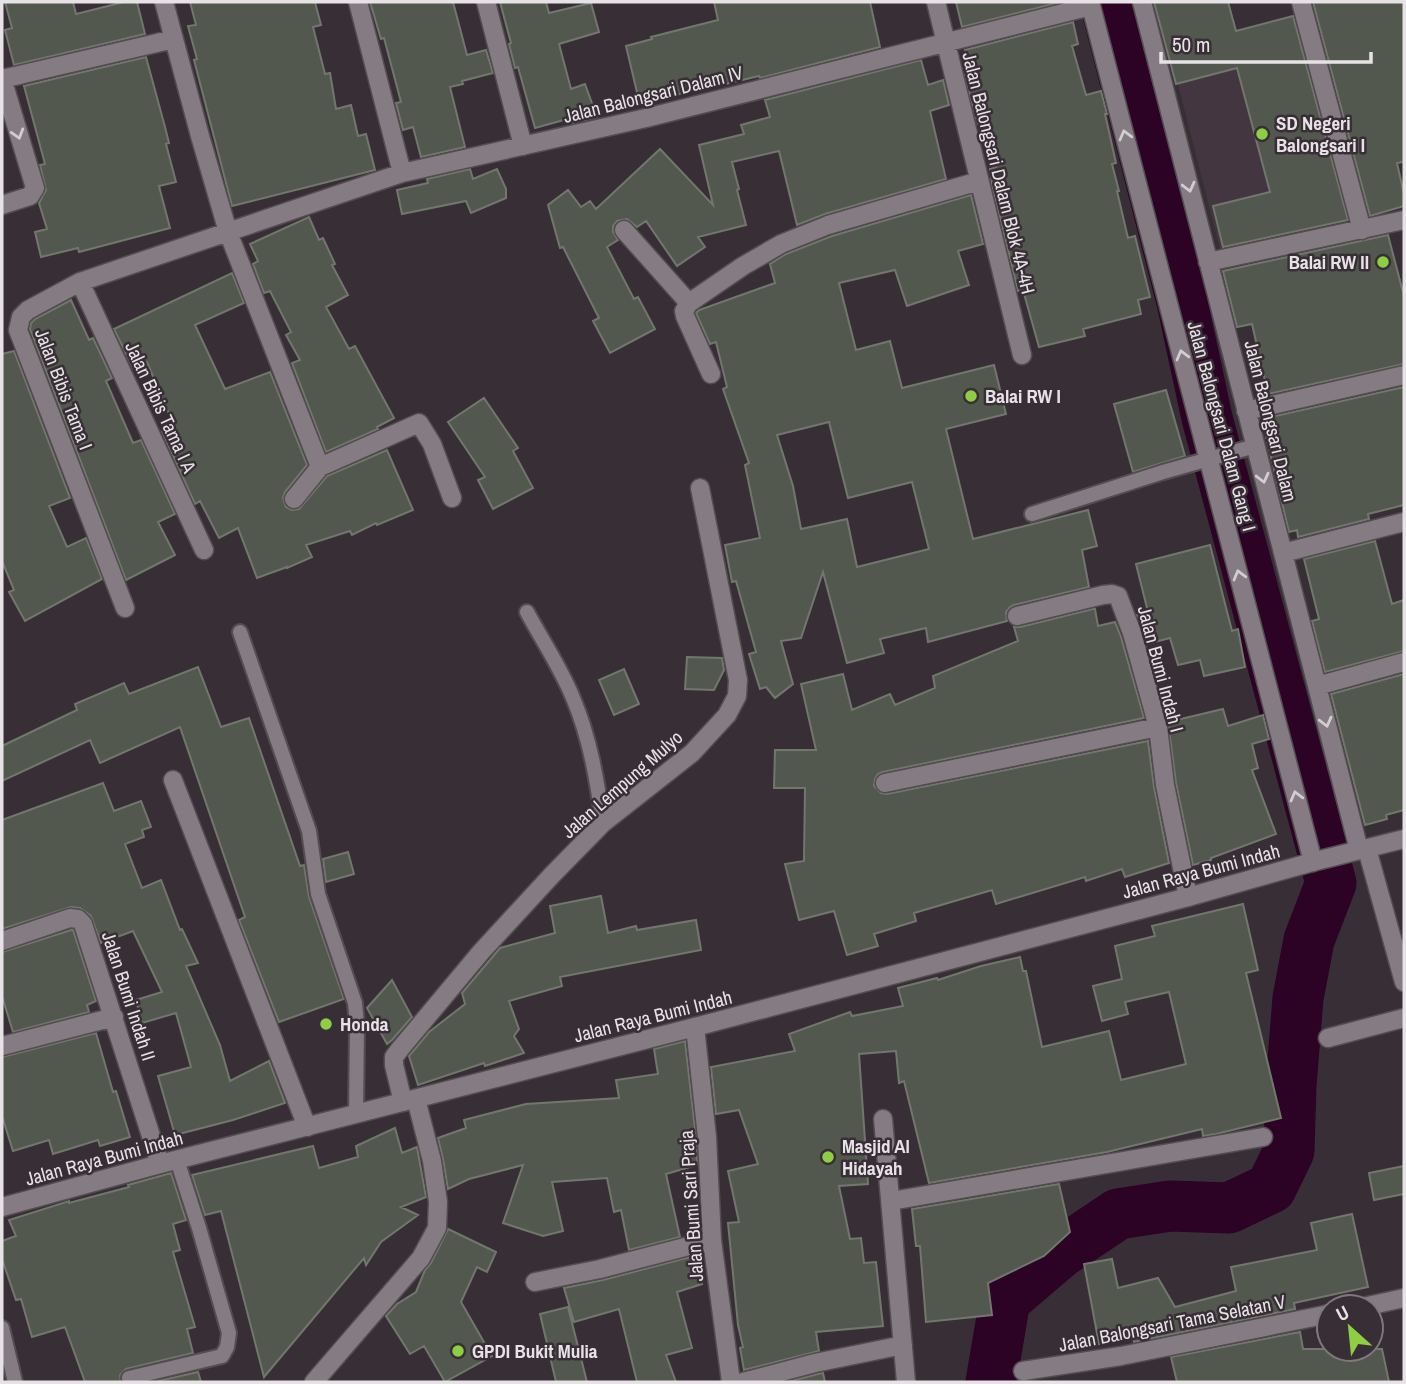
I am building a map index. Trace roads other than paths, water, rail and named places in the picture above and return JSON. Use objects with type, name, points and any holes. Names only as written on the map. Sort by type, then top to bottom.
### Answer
[{"type":"street","points":[[164,2],[228,232],[320,467]]},
{"type":"street","points":[[358,2],[402,173]]},
{"type":"street","points":[[486,2],[523,146]]},
{"type":"street","name":"Jalan Balongsari Dalam Blok 4A-4H","points":[[936,2],[1022,355]]},
{"type":"street","name":"Jalan Balongsari Dalam","points":[[1142,2],[1247,411],[1250,447],[1283,553],[1356,851],[1404,982]]},
{"type":"street","points":[[1301,2],[1362,230]]},
{"type":"street","name":"Jalan Balongsari Dalam IV","points":[[228,232],[402,173],[659,115],[1091,4]]},
{"type":"street","name":"Jalan Balongsari Dalam Gang I","points":[[1091,4],[1212,458],[1315,861]]},
{"type":"street","points":[[2,205],[30,196],[35,188],[2,79],[174,39]]},
{"type":"street","points":[[711,374],[685,316],[684,311],[689,303],[781,244],[828,225],[979,181]]},
{"type":"street","points":[[1208,262],[1404,220]]},
{"type":"street","points":[[624,230],[689,303]]},
{"type":"street","name":"Jalan Bibis Tama I","points":[[125,608],[18,330],[21,317],[80,282],[228,232]]},
{"type":"street","name":"Jalan Bibis Tama I A","points":[[80,282],[204,550]]},
{"type":"street","points":[[1247,411],[1404,375]]},
{"type":"street","points":[[294,499],[320,467],[419,423],[432,444],[452,498]]},
{"type":"street","name":"Jalan Lempung Mulyo","points":[[314,1382],[421,1258],[437,1228],[438,1202],[432,1161],[394,1065],[394,1057],[481,952],[552,875],[603,823],[692,753],[727,715],[737,696],[738,680],[699,488]]},
{"type":"street","points":[[1283,553],[1404,522]]},
{"type":"street","name":"Jalan Bumi Indah I","points":[[1017,616],[1103,595],[1118,596],[1132,634],[1158,727],[1165,785],[1188,897]]},
{"type":"street","points":[[1317,686],[1404,662]]},
{"type":"street","points":[[885,783],[1158,727]]},
{"type":"street","points":[[173,780],[307,1127]]},
{"type":"street","name":"Jalan Raya Bumi Indah","points":[[2,1207],[1404,839]]},
{"type":"street","name":"Jalan Bumi Indah II","points":[[2,941],[70,918],[78,919],[83,924],[168,1162]]},
{"type":"street","points":[[2,1046],[114,1017]]},
{"type":"street","points":[[1328,1038],[1404,1018]]},
{"type":"street","name":"Jalan Bumi Sari Praja","points":[[695,1027],[707,1137],[712,1240],[731,1382]]},
{"type":"street","points":[[883,1119],[906,1382]]},
{"type":"street","points":[[891,1201],[1263,1137]]},
{"type":"street","points":[[535,1282],[600,1269],[712,1240]]},
{"type":"street","points":[[1385,1302],[1404,1298]]},
{"type":"street","name":"Jalan Balongsari Tama Selatan V","points":[[1023,1371],[1121,1356],[1315,1317]]},
{"type":"street","points":[[743,1382],[815,1363],[903,1345]]},
{"type":"lane","points":[[1032,514],[1250,447]]},
{"type":"lane","points":[[527,612],[573,697],[596,774],[603,823]]},
{"type":"lane","points":[[240,632],[309,831],[318,894],[355,1003],[356,1114]]},
{"type":"lane","points":[[129,1378],[222,1356],[227,1347],[229,1333],[199,1228],[168,1162]]},
{"type":"lane","points":[[2,1328],[15,1382]]},
{"type":"waterway","points":[[991,1382],[1005,1300],[1060,1253],[1118,1214],[1170,1206],[1229,1208],[1271,1188],[1289,1151],[1298,998],[1309,940],[1331,883],[1207,418],[1182,302],[1105,2]]},
{"type":"place","name":"SD Negeri Balongsari I","points":[[1262,134]]},
{"type":"place","name":"Balai RW II","points":[[1383,262]]},
{"type":"place","name":"Balai RW I","points":[[971,396]]},
{"type":"place","name":"Honda","points":[[326,1024]]},
{"type":"place","name":"Masjid Al Hidayah","points":[[828,1157]]},
{"type":"place","name":"GPDI Bukit Mulia","points":[[458,1351]]}]
